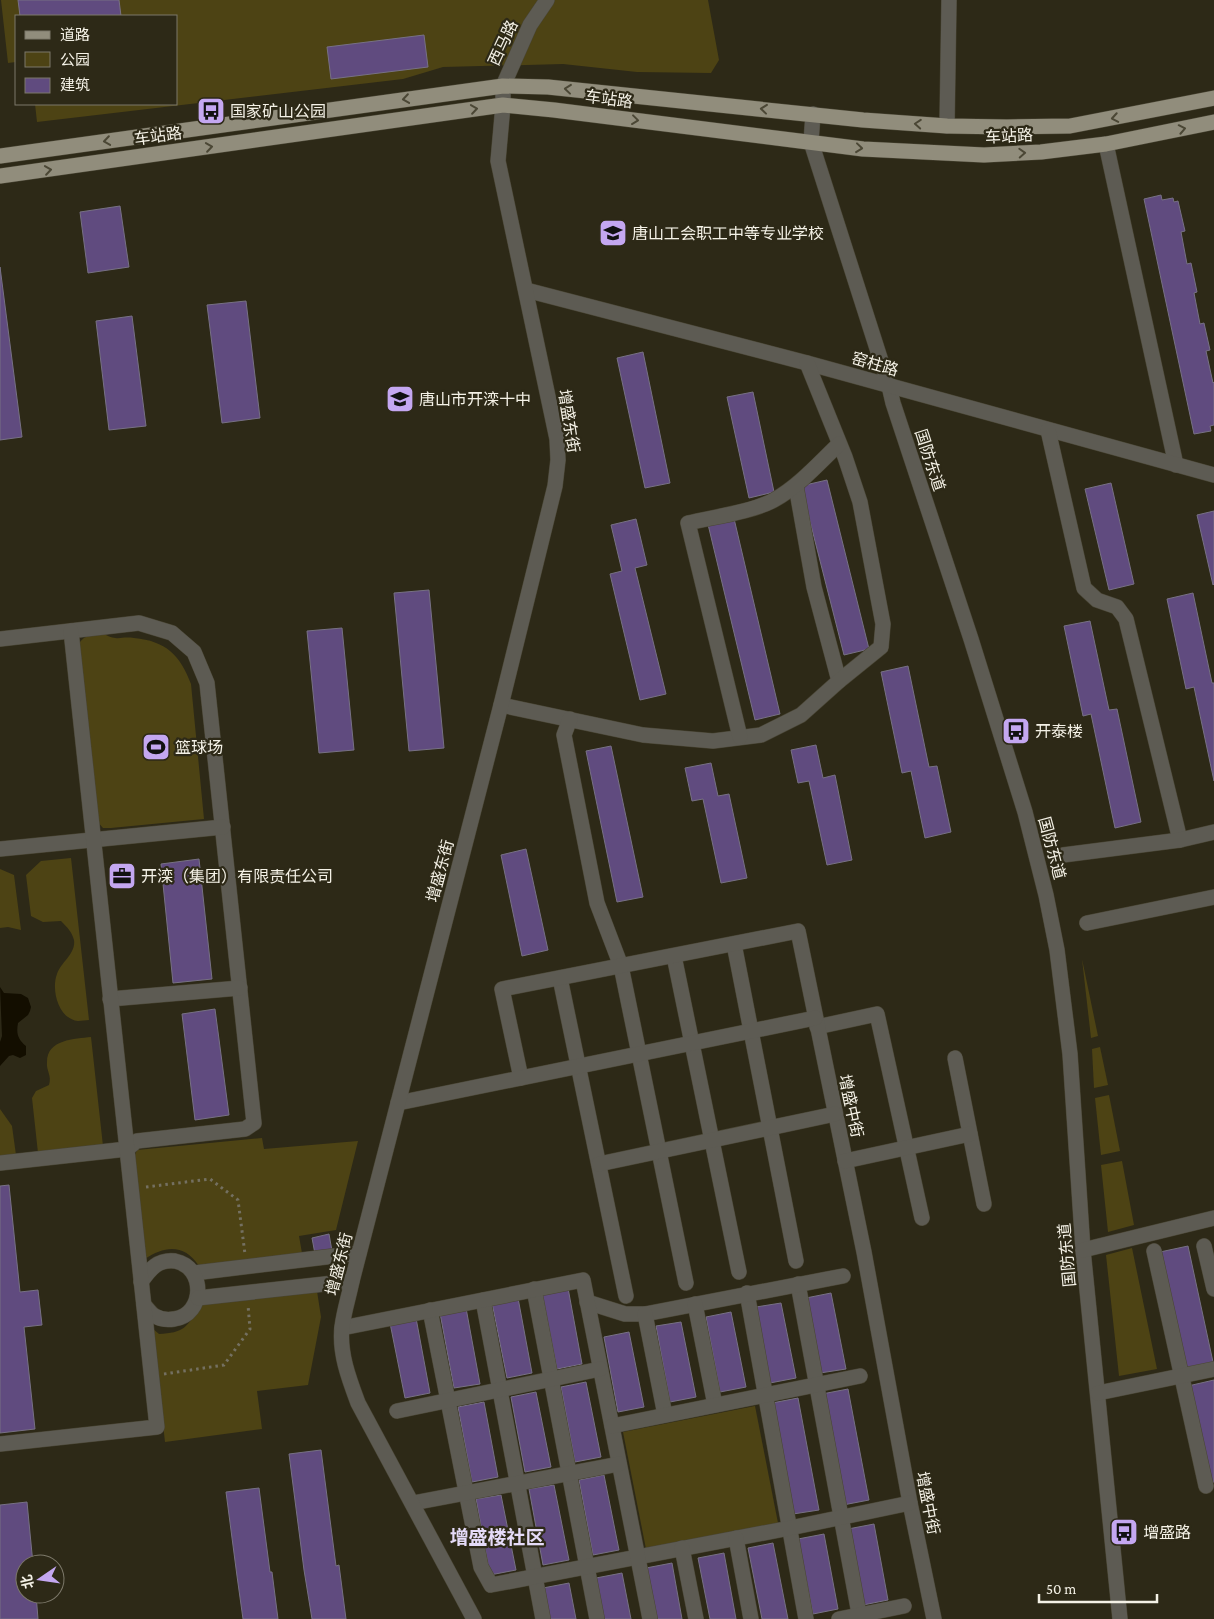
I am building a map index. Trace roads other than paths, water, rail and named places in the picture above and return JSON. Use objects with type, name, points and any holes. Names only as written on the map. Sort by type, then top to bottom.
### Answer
[{"type":"main road","name":"车站路","points":[[0,156],[503,86],[548,87],[863,120],[947,126],[1070,126],[1214,98]]},
{"type":"main road","name":"车站路","points":[[0,176],[503,105],[863,149],[984,155],[1041,152],[1106,144],[1214,122]]},
{"type":"street","name":"西马路","points":[[503,105],[503,86],[530,25],[547,0]]},
{"type":"street","points":[[947,126],[949,0]]},
{"type":"street","name":"增盛东街","points":[[474,1619],[358,1403],[347,1374],[342,1347],[342,1328],[352,1281],[556,486],[557,439],[498,161],[503,105]]},
{"type":"street","name":"国防东道","points":[[813,114],[811,142],[890,386],[893,403],[971,639],[1019,794],[1046,894],[1057,950],[1070,1054],[1083,1250],[1120,1619]]},
{"type":"street","points":[[1106,144],[1176,465]]},
{"type":"street","name":"窑柱路","points":[[526,290],[807,363],[1214,475]]},
{"type":"street","points":[[501,705],[644,735],[713,741],[761,735],[801,715],[881,647],[883,624],[860,502],[807,363]]},
{"type":"street","points":[[1048,430],[1084,588],[1097,600],[1117,607],[1126,618],[1132,634],[1180,840]]},
{"type":"street","points":[[740,738],[688,523],[751,508],[773,500],[796,486],[839,444]]},
{"type":"street","points":[[796,486],[814,587],[839,681]]},
{"type":"street","points":[[0,639],[139,623],[172,633],[194,652],[207,683],[254,1123],[245,1129],[137,1141],[126,1149],[0,1163]]},
{"type":"street","points":[[0,1444],[157,1427],[71,630]]},
{"type":"street","points":[[570,719],[564,735],[597,903],[621,966],[686,1283]]},
{"type":"street","points":[[0,849],[223,827]]},
{"type":"street","points":[[1063,855],[1180,840],[1214,832]]},
{"type":"street","points":[[1087,923],[1214,897]]},
{"type":"street","name":"增盛中街","points":[[734,944],[798,931],[864,1252],[910,1503],[934,1619]]},
{"type":"street","points":[[521,1078],[502,989],[734,944],[796,1261]]},
{"type":"street","points":[[674,956],[739,1272]]},
{"type":"street","points":[[560,978],[626,1296]]},
{"type":"street","points":[[110,999],[159,993],[240,988]]},
{"type":"street","points":[[398,1103],[751,1031],[877,1014],[922,1218]]},
{"type":"street","points":[[955,1058],[984,1204]]},
{"type":"street","points":[[599,1164],[835,1114]]},
{"type":"street","points":[[845,1161],[970,1134]]},
{"type":"street","points":[[1083,1250],[1214,1218]]},
{"type":"street","points":[[1204,1246],[1214,1289]]},
{"type":"street","points":[[1154,1251],[1206,1486]]},
{"type":"street","points":[[194,1273],[360,1253]]},
{"type":"street","points":[[141,1282],[150,1269],[158,1263],[168,1260],[178,1262],[194,1273],[199,1290],[198,1298],[193,1307],[177,1319],[168,1320],[155,1317],[144,1305]]},
{"type":"street","points":[[587,1302],[626,1314],[645,1314],[843,1276]]},
{"type":"street","points":[[342,1328],[582,1280],[650,1619]]},
{"type":"street","points":[[198,1298],[352,1281]]},
{"type":"street","points":[[798,1284],[860,1617]]},
{"type":"street","points":[[534,1290],[597,1619]]},
{"type":"street","points":[[747,1294],[806,1619]]},
{"type":"street","points":[[483,1300],[543,1619]]},
{"type":"street","points":[[695,1304],[715,1405]]},
{"type":"street","points":[[430,1310],[481,1567],[491,1586],[910,1503]]},
{"type":"street","points":[[645,1314],[665,1416]]},
{"type":"street","points":[[1098,1393],[1214,1369]]},
{"type":"street","points":[[397,1411],[600,1370]]},
{"type":"street","points":[[612,1426],[860,1376]]},
{"type":"street","points":[[413,1503],[619,1464]]},
{"type":"street","points":[[736,1538],[752,1619]]},
{"type":"street","points":[[682,1548],[696,1619]]},
{"type":"street","points":[[839,1619],[860,1617],[904,1606]]},
{"type":"place","name":"国家矿山公园","points":[[211,111]]},
{"type":"place","name":"唐山工会职工中等专业学校","points":[[613,233]]},
{"type":"place","name":"唐山市开滦十中","points":[[400,399]]},
{"type":"place","name":"开泰楼","points":[[1016,731]]},
{"type":"place","name":"篮球场","points":[[156,747]]},
{"type":"place","name":"开滦（集团）有限责任公司","points":[[122,876]]},
{"type":"place","name":"增盛路","points":[[1124,1532]]},
{"type":"district","name":"增盛楼社区","points":[[497,1537]]}]
